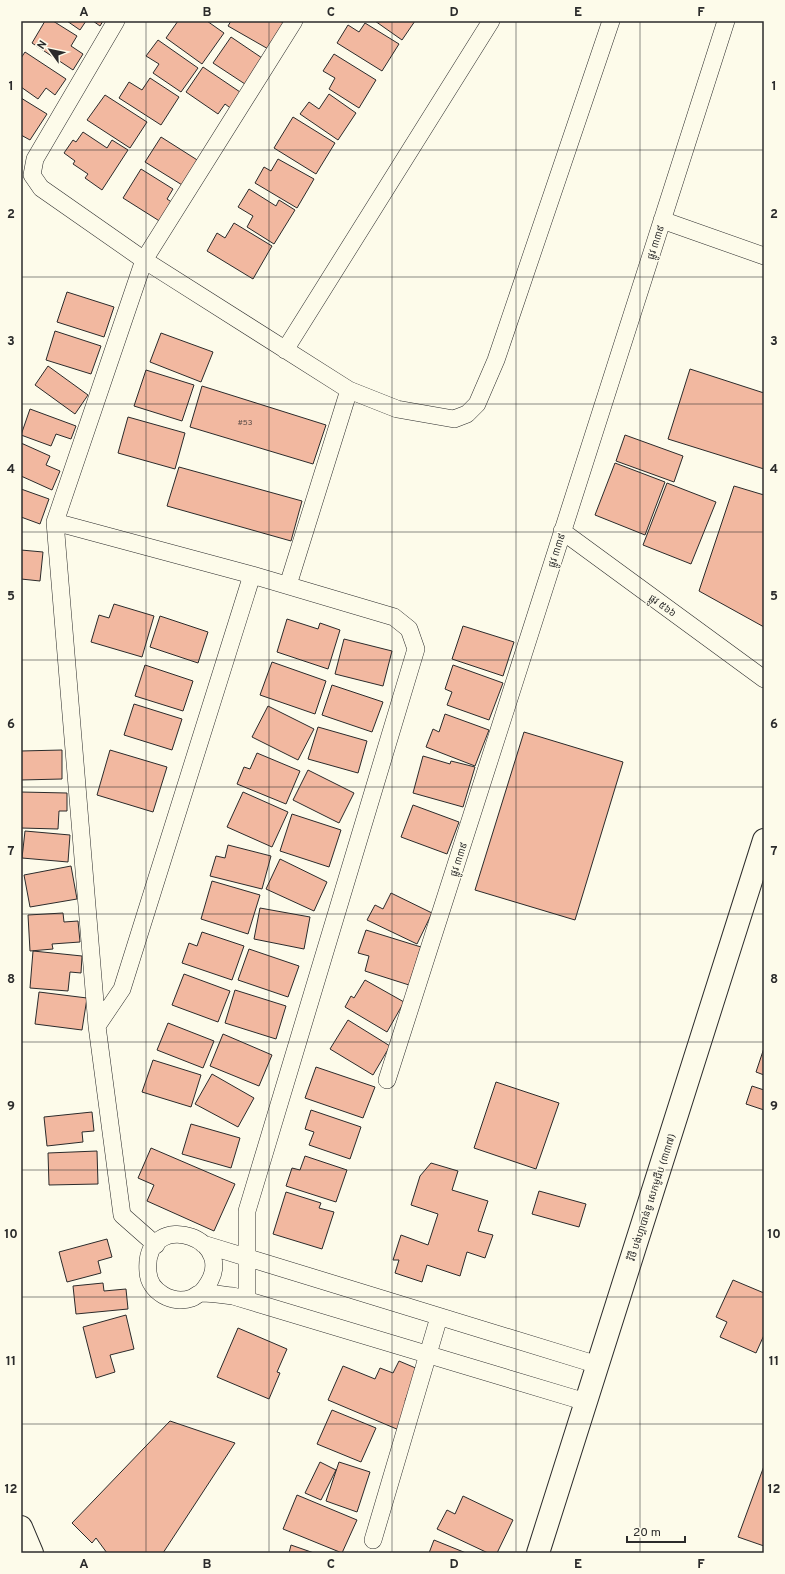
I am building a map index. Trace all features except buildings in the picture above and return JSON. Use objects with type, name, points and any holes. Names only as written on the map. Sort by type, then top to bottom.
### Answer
[{"type":"street","points":[[116,21],[35,159],[32,175],[41,188],[144,260],[349,390],[397,409],[454,419],[467,414],[477,404],[496,360],[612,21]]},
{"type":"street","points":[[156,1244],[122,1216],[97,1026],[55,522],[144,260],[294,21]]},
{"type":"street","points":[[285,350],[491,21]]},
{"type":"street","name":"ផ្លូវ ៣៣៩","points":[[387,1080],[726,21]]},
{"type":"street","points":[[662,220],[764,256]]},
{"type":"street","points":[[288,586],[349,390]]},
{"type":"street","points":[[55,522],[252,575],[394,617],[409,629],[416,649],[247,1211],[247,1300]]},
{"type":"street","name":"ផ្លូវ ៥៦៦","points":[[562,531],[764,679]]},
{"type":"street","points":[[97,1026],[122,989],[252,575]]},
{"type":"street","name":"វិថី បង់ហ្គាបាន់ឌូ សេកមូជីប (៣៣៧)","points":[[538,1553],[764,840]]},
{"type":"street","points":[[174,1234],[185,1234],[195,1237],[203,1244],[212,1260],[213,1269],[211,1278],[201,1293],[191,1298],[180,1300],[169,1299],[160,1294],[152,1286],[148,1275],[147,1264],[150,1254],[156,1244],[164,1238],[174,1234]]},
{"type":"street","points":[[203,1244],[598,1366]]},
{"type":"street","points":[[201,1293],[233,1296],[586,1402]]},
{"type":"street","points":[[373,1540],[439,1317]]},
{"type":"street","points":[[21,1527],[32,1553]]}]
